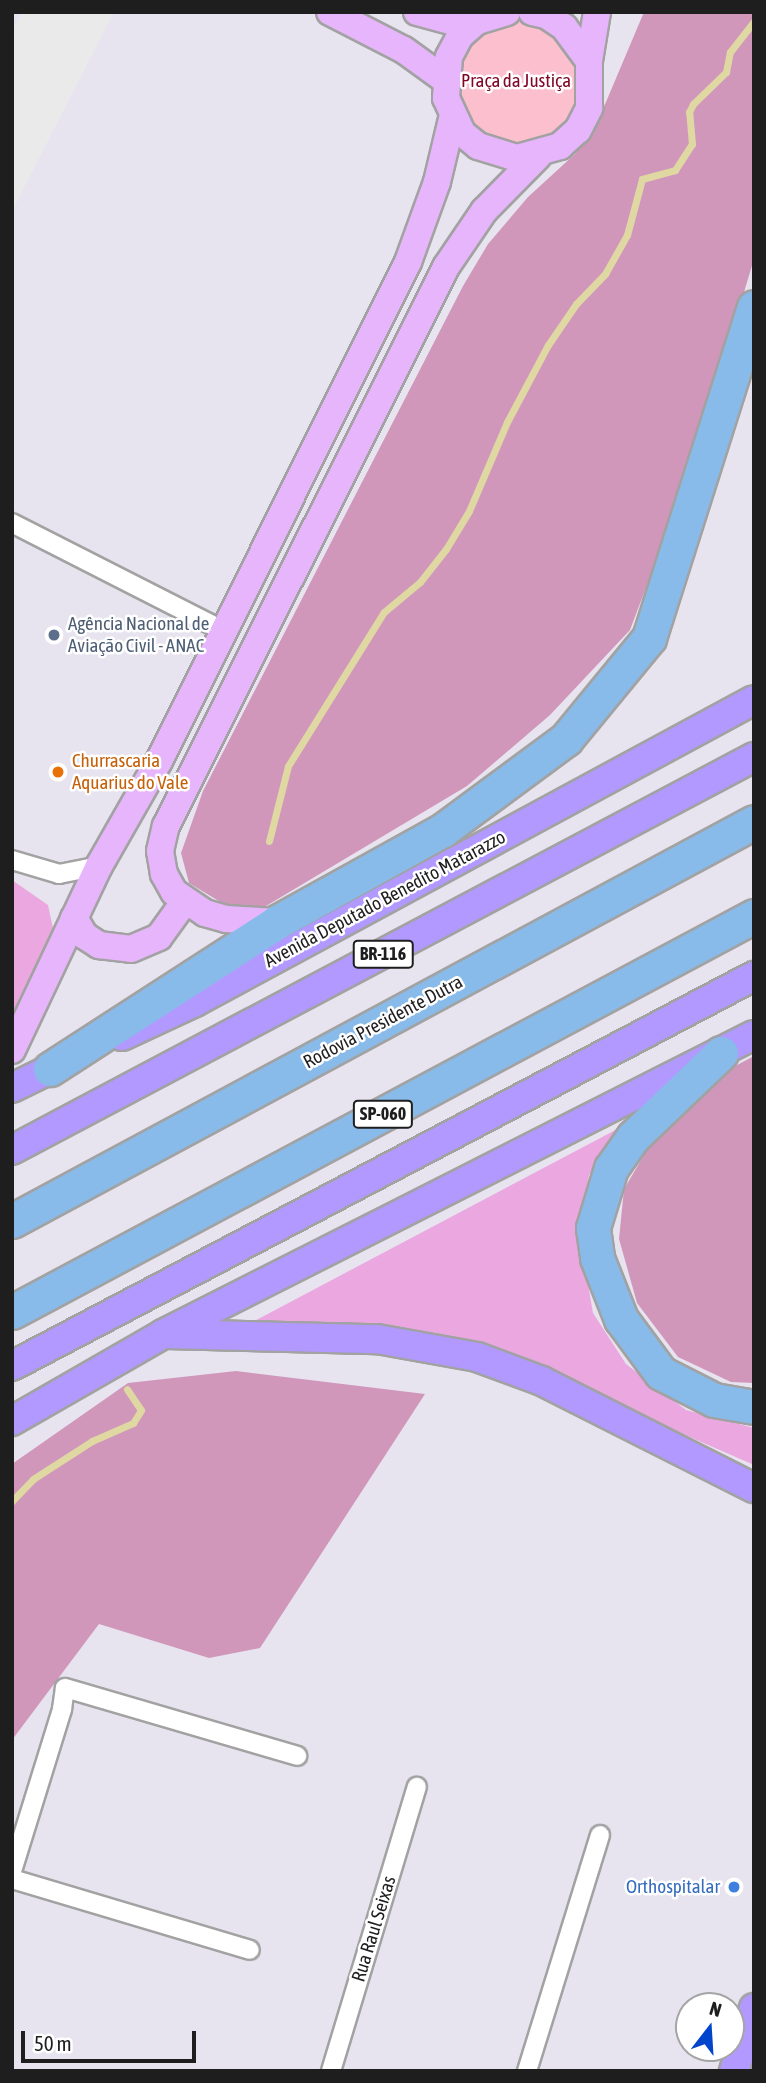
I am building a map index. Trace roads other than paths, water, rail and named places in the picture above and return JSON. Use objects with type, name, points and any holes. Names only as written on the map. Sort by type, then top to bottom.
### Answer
[{"type":"highway","points":[[50,1069],[277,922],[443,830],[566,739],[649,638],[754,307]]},
{"type":"highway","name":"Rodovia Presidente Dutra","points":[[12,1221],[754,822]]},
{"type":"highway","name":"SP-060","points":[[12,1312],[754,916]]},
{"type":"highway","points":[[720,1053],[633,1137],[611,1168],[593,1228],[600,1268],[621,1319],[661,1373],[714,1400],[754,1407]]},
{"type":"main road","name":"Avenida Deputado Benedito Matarazzo","points":[[12,1088],[195,1002],[754,700]]},
{"type":"main road","name":"BR-116","points":[[12,1150],[754,757]]},
{"type":"main road","points":[[12,1366],[754,976]]},
{"type":"main road","points":[[12,1421],[163,1334],[754,1035]]},
{"type":"main road","points":[[163,1334],[377,1339],[477,1357],[542,1381],[754,1488]]},
{"type":"main road","points":[[734,2071],[754,2008]]},
{"type":"street","points":[[330,12],[404,50],[444,79]]},
{"type":"street","points":[[417,12],[454,22],[477,21],[504,12]]},
{"type":"street","points":[[532,12],[546,15],[564,27],[589,61]]},
{"type":"street","points":[[277,922],[226,919],[185,901],[164,874],[160,851],[186,781],[446,267],[484,211],[538,156],[560,146],[578,130],[589,108],[589,61],[597,12]]},
{"type":"street","points":[[477,21],[460,36],[444,79],[453,115],[462,133],[496,155],[538,156]]},
{"type":"street","points":[[12,1050],[99,866],[159,761],[408,262],[437,182],[453,115]]},
{"type":"street","points":[[12,523],[225,631]]},
{"type":"street","points":[[18,863],[59,873],[99,866]]},
{"type":"street","points":[[74,918],[85,936],[99,945],[131,949],[159,937],[185,901]]},
{"type":"street","points":[[12,1871],[62,1709],[65,1688],[297,1756]]},
{"type":"street","name":"Rua Raul Seixas","points":[[331,2071],[417,1787]]},
{"type":"street","points":[[527,2071],[600,1835]]},
{"type":"street","points":[[12,1879],[250,1950]]},
{"type":"waterway","points":[[269,841],[288,766],[384,612],[420,582],[446,549],[469,511],[507,422],[548,345],[576,304],[605,274],[627,235],[642,179],[675,170],[692,144],[689,112],[693,104],[726,72],[730,52],[754,21]]},
{"type":"waterway","points":[[12,1501],[33,1479],[92,1441],[133,1423],[141,1410],[127,1389]]},
{"type":"place","name":"Agência Nacional de Aviação Civil - ANAC","points":[[54,635]]},
{"type":"place","name":"Churrascaria Aquarius do Vale","points":[[58,772]]},
{"type":"place","name":"Orthospitalar","points":[[734,1887]]},
{"type":"park label","name":"Praça da Justiça","points":[[516,81]]}]
